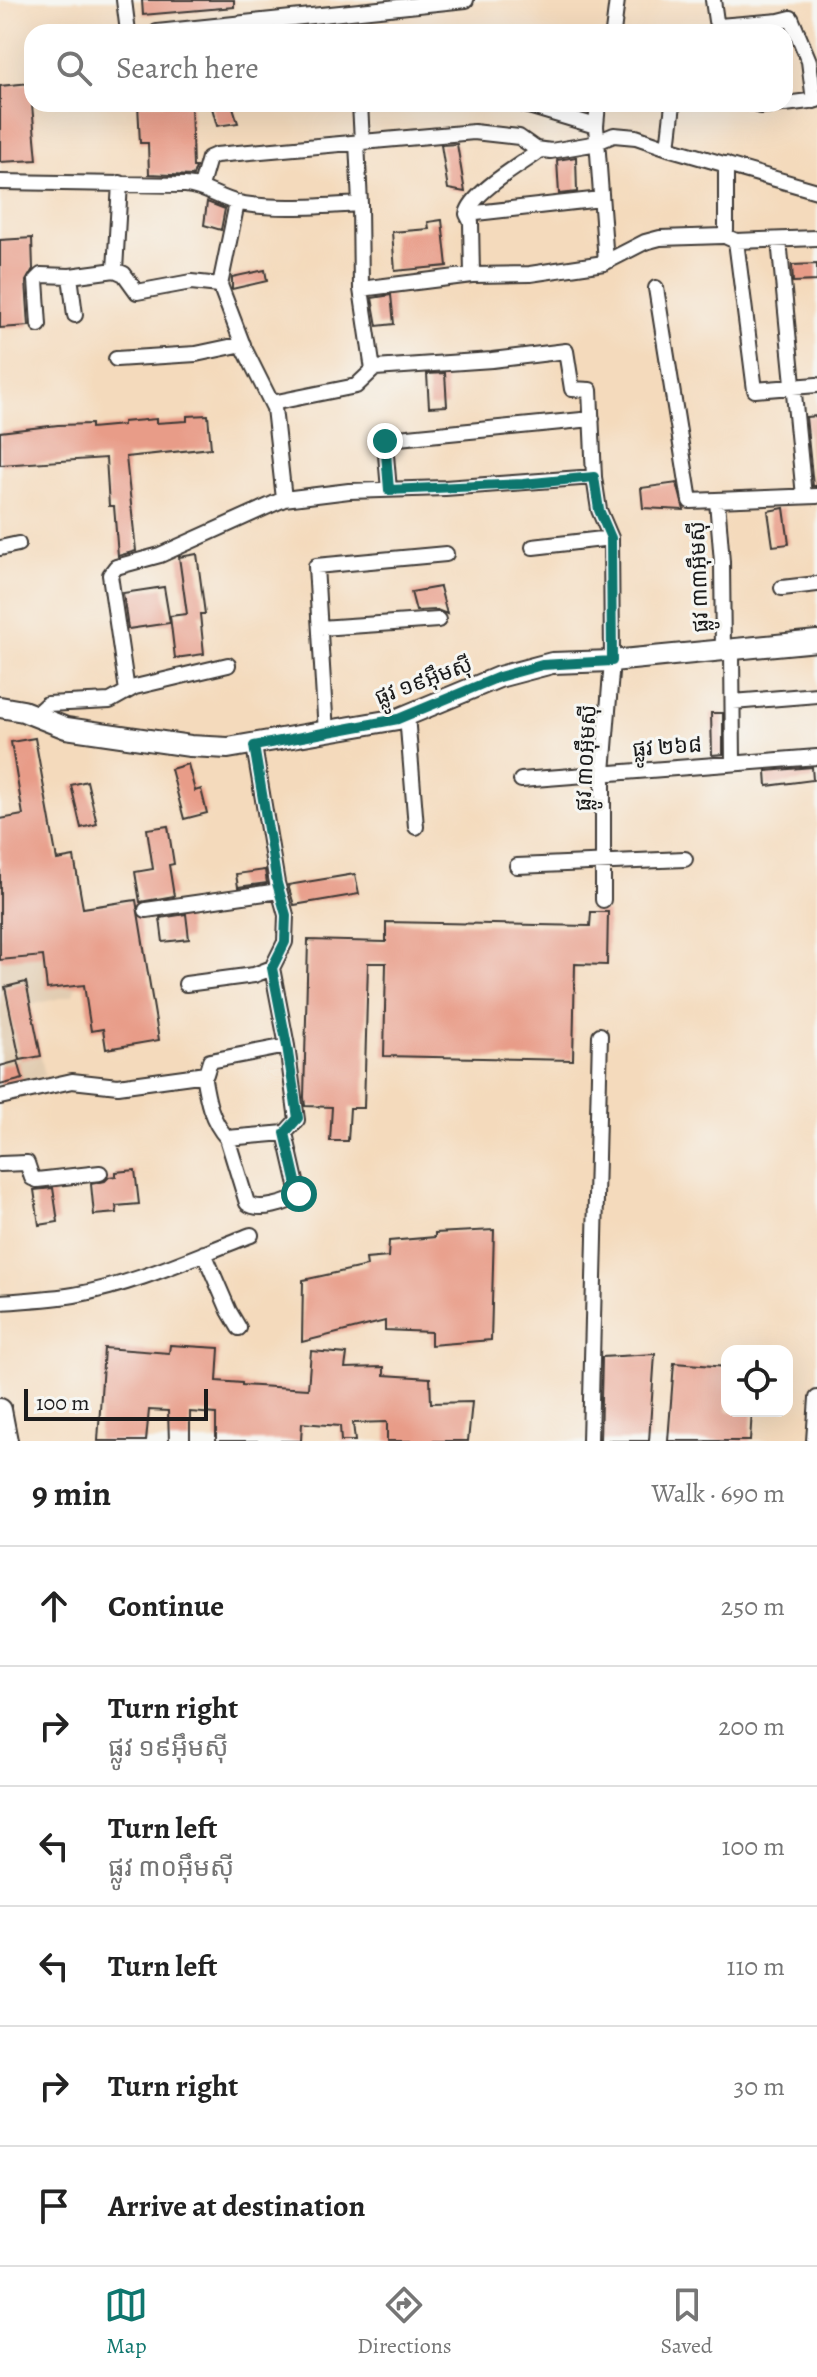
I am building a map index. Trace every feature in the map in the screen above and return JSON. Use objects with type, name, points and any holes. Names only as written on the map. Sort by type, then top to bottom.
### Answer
[{"type":"main road","points":[[0,1410],[6,1441]]},
{"type":"street","points":[[124,0],[127,24]]},
{"type":"street","points":[[234,24],[466,0]]},
{"type":"street","points":[[614,24],[617,0]]},
{"type":"street","points":[[713,0],[718,24]]},
{"type":"street","points":[[757,24],[791,18],[809,61],[815,100],[793,103]]},
{"type":"street","points":[[360,112],[361,289],[373,370]]},
{"type":"street","points":[[549,112],[596,126]]},
{"type":"street","points":[[597,112],[606,262]]},
{"type":"street","points":[[668,148],[672,112]]},
{"type":"street","points":[[201,186],[209,158],[216,155],[474,132],[519,137],[541,150],[551,151],[597,141],[609,135],[636,137],[817,191]]},
{"type":"street","points":[[472,275],[471,222],[467,214],[471,203],[541,150]]},
{"type":"street","points":[[726,164],[726,230],[754,388],[817,385]]},
{"type":"street","points":[[0,182],[201,186],[237,203],[306,206],[360,204]]},
{"type":"street","points":[[115,270],[120,183]]},
{"type":"street","points":[[467,214],[601,199]]},
{"type":"street","points":[[237,203],[220,285],[243,344],[272,403],[281,454],[284,499]]},
{"type":"street","points":[[361,289],[472,275],[530,274],[606,262],[645,242],[660,238],[817,238]]},
{"type":"street","points":[[656,288],[688,498],[693,502],[810,496],[792,387],[779,240]]},
{"type":"street","points":[[39,325],[37,278],[41,275],[70,276],[115,270],[124,274],[135,292],[191,282],[220,285]]},
{"type":"street","points":[[70,276],[75,315]]},
{"type":"street","points":[[116,359],[196,354],[243,344]]},
{"type":"street","points":[[272,403],[356,386],[373,370],[566,351],[572,389],[590,390],[592,419],[388,439],[385,443],[389,490]]},
{"type":"street","name":"ផ្លូវ ៣០អ៊ឹមស៊ី","points":[[592,419],[594,477],[599,510],[611,538],[612,661],[603,772],[603,900]]},
{"type":"street","points":[[127,691],[110,575],[113,569],[160,555],[284,499],[349,491],[523,484],[594,477]]},
{"type":"street","name":"ផ្លូវ ៣៣អ៊ឹមស៊ី","points":[[717,501],[733,702],[733,763]]},
{"type":"street","points":[[533,547],[611,538]]},
{"type":"street","points":[[0,548],[18,544]]},
{"type":"street","points":[[326,733],[316,566],[446,554]]},
{"type":"street","points":[[782,588],[817,584]]},
{"type":"street","points":[[320,628],[438,620]]},
{"type":"street","name":"ផ្លូវ ១៩អ៊ឹមស៊ី","points":[[0,707],[35,715],[66,728],[209,748],[254,746],[407,715],[499,677],[542,665],[727,652],[817,641]]},
{"type":"street","points":[[35,715],[47,704],[110,701],[127,691],[228,665]]},
{"type":"street","points":[[733,702],[817,695]]},
{"type":"street","points":[[407,715],[416,827]]},
{"type":"street","points":[[186,984],[254,975],[272,968],[287,934],[254,746]]},
{"type":"street","name":"ផ្លូវ ២៦៨","points":[[521,780],[817,757]]},
{"type":"street","points":[[517,866],[685,859]]},
{"type":"street","points":[[146,910],[279,891]]},
{"type":"street","points":[[227,1138],[285,1133],[298,1118],[272,968]]},
{"type":"street","points":[[590,1441],[600,1035]]},
{"type":"street","points":[[0,1097],[72,1081],[118,1086],[203,1074],[208,1072],[210,1061],[287,1046]]},
{"type":"street","points":[[203,1074],[210,1111],[227,1138],[247,1203],[251,1207],[259,1208],[295,1199],[299,1194],[285,1133]]},
{"type":"street","points":[[0,1164],[27,1163],[32,1178],[37,1180],[100,1173]]},
{"type":"street","points":[[0,1302],[76,1294],[156,1272],[251,1235]]},
{"type":"street","points":[[204,1253],[239,1328]]},
{"type":"street","points":[[814,1441],[817,1398]]},
{"type":"shaded area","points":[[0,933],[83,966],[73,995],[30,1005],[45,1076],[0,1088]]},
{"type":"building","points":[[142,0],[234,0],[234,7],[143,15]]},
{"type":"building","points":[[24,84],[24,112],[33,112],[37,160],[0,162],[0,86]]},
{"type":"building","points":[[138,112],[191,112],[193,167],[196,167],[193,176],[149,174],[148,143],[140,143]]},
{"type":"building","points":[[213,112],[235,112],[238,123],[217,126]]},
{"type":"building","points":[[457,144],[465,192],[448,189],[441,145]]},
{"type":"building","points":[[576,157],[577,192],[559,194],[557,160]]},
{"type":"building","points":[[207,202],[225,209],[221,230],[204,225]]},
{"type":"building","points":[[442,220],[447,266],[395,271],[392,232],[429,229],[428,222]]},
{"type":"building","points":[[32,238],[33,269],[26,281],[29,326],[0,328],[0,240]]},
{"type":"building","points":[[817,264],[817,281],[793,282],[792,265]]},
{"type":"building","points":[[265,270],[267,281],[232,289],[232,277]]},
{"type":"building","points":[[391,295],[394,324],[377,326],[372,298]]},
{"type":"building","points":[[445,373],[447,406],[429,407],[427,374]]},
{"type":"building","points":[[208,415],[211,448],[126,457],[136,551],[118,556],[114,506],[109,506],[106,458],[0,465],[0,432],[58,425],[91,424],[91,428],[156,419],[156,423],[187,421],[187,416]]},
{"type":"building","points":[[817,416],[817,486],[813,486],[806,417]]},
{"type":"building","points":[[677,483],[684,510],[643,508],[641,488]]},
{"type":"building","points":[[784,508],[789,544],[773,546],[768,511]]},
{"type":"building","points":[[197,554],[205,614],[200,614],[204,654],[175,658],[170,616],[187,614],[179,557]]},
{"type":"building","points":[[164,587],[170,623],[128,629],[123,593]]},
{"type":"building","points":[[440,587],[447,614],[437,610],[416,611],[411,592]]},
{"type":"building","points":[[711,713],[723,713],[723,754],[712,755]]},
{"type":"building","points":[[35,738],[57,860],[74,857],[83,908],[136,900],[159,1040],[106,1049],[103,1029],[91,1031],[84,985],[47,989],[43,956],[0,960],[0,819],[23,815],[11,742]]},
{"type":"building","points":[[188,764],[195,791],[201,789],[207,813],[184,819],[171,769]]},
{"type":"building","points":[[812,767],[813,780],[767,786],[766,771]]},
{"type":"building","points":[[87,781],[97,824],[81,828],[71,785]]},
{"type":"building","points":[[168,826],[174,864],[169,865],[174,896],[140,902],[135,872],[153,869],[147,829]]},
{"type":"building","points":[[265,870],[267,883],[238,887],[236,874]]},
{"type":"building","points":[[355,874],[359,894],[294,905],[288,885]]},
{"type":"building","points":[[591,912],[608,912],[607,965],[575,964],[573,1060],[384,1056],[386,963],[368,963],[364,1108],[350,1108],[348,1141],[330,1141],[332,1107],[305,1106],[304,1097],[308,940],[386,942],[386,922],[590,926]]},
{"type":"building","points":[[186,914],[189,939],[163,942],[160,918]]},
{"type":"building","points":[[26,982],[41,1056],[20,1060],[5,987]]},
{"type":"building","points":[[18,1061],[23,1079],[0,1085],[0,1066]]},
{"type":"building","points":[[135,1170],[139,1204],[116,1206],[117,1213],[94,1215],[91,1184],[116,1176],[116,1172]]},
{"type":"building","points":[[53,1188],[58,1222],[39,1225],[34,1190]]},
{"type":"building","points":[[494,1230],[491,1340],[431,1345],[431,1332],[385,1330],[385,1321],[302,1342],[303,1280],[367,1266],[366,1259],[388,1257],[389,1241],[435,1237],[435,1233]]},
{"type":"building","points":[[170,1345],[219,1348],[217,1381],[242,1385],[308,1389],[311,1351],[347,1354],[345,1368],[384,1367],[384,1375],[430,1378],[431,1403],[472,1402],[468,1441],[387,1441],[387,1422],[353,1423],[355,1441],[341,1441],[340,1426],[302,1423],[301,1441],[216,1441],[216,1414],[190,1412],[190,1441],[169,1441],[168,1411],[149,1410],[146,1441],[98,1441],[104,1348],[169,1353]]},
{"type":"building","points":[[655,1354],[649,1441],[600,1441],[602,1357]]},
{"type":"building","points":[[674,1363],[721,1367],[721,1417],[752,1417],[750,1441],[668,1441]]},
{"type":"route","points":[[299,1194],[285,1133],[298,1118],[272,968],[285,942],[286,915],[277,883],[254,746],[398,719],[499,677],[542,665],[612,661],[611,538],[599,510],[594,477],[523,484],[389,490],[385,441]]}]
